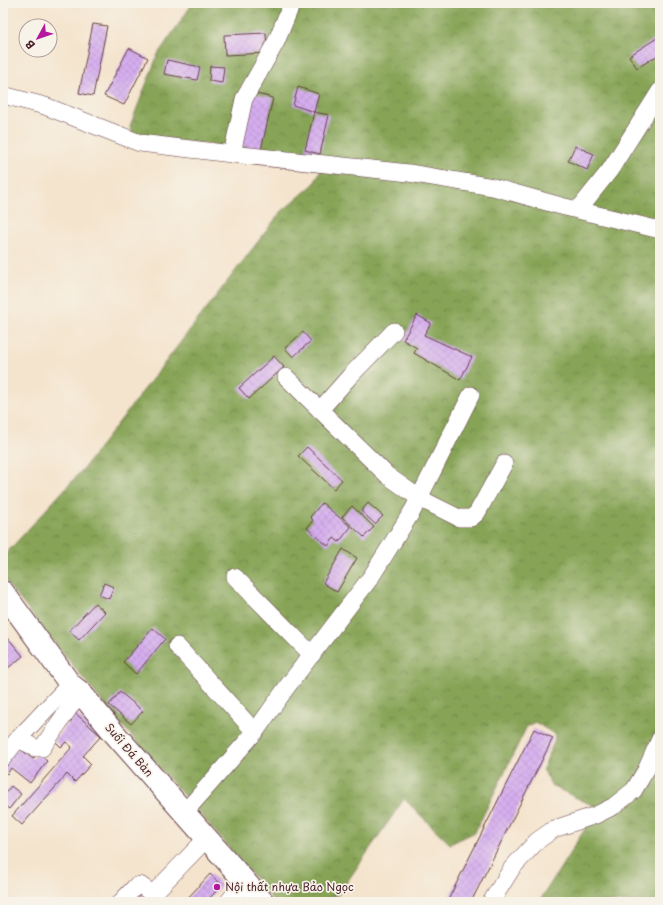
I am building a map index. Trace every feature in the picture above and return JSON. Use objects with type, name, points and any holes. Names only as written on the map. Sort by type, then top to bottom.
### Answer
[{"type":"street","points":[[232,154],[244,99],[276,42],[292,3]]},
{"type":"street","points":[[578,210],[610,170],[660,92]]},
{"type":"street","points":[[3,95],[45,106],[140,143],[409,173],[493,187],[660,230]]},
{"type":"street","points":[[320,410],[350,376],[394,331]]},
{"type":"street","points":[[286,377],[388,476],[419,498],[459,518],[471,518],[477,513],[504,464]]},
{"type":"street","points":[[184,813],[255,732],[371,577],[419,498],[471,395]]},
{"type":"street","points":[[235,577],[312,655]]},
{"type":"street","name":"Suối Đá Bàn","points":[[3,592],[75,688],[206,839],[263,902]]},
{"type":"street","points":[[177,646],[255,732]]},
{"type":"street","points":[[18,738],[36,748],[42,748],[75,688]]},
{"type":"street","points":[[3,758],[18,738],[75,688]]},
{"type":"street","points":[[491,902],[512,868],[537,841],[554,829],[596,815],[614,806],[634,790],[646,770],[660,739]]},
{"type":"street","points":[[121,902],[135,887],[140,885],[152,898],[206,839]]},
{"type":"street","points":[[228,902],[244,882]]},
{"type":"green space","points":[[193,3],[660,3],[660,902],[539,902],[598,808],[552,786],[543,769],[555,739],[554,734],[535,722],[527,726],[475,832],[450,844],[404,799],[338,895],[329,897],[327,902],[274,902],[241,861],[108,709],[9,586],[3,574],[3,557],[83,469],[280,213],[314,184],[326,159],[133,135],[130,126],[158,54]]},
{"type":"building","points":[[93,24],[107,26],[93,96],[79,93]]},
{"type":"building","points":[[266,33],[267,53],[225,55],[224,35]]},
{"type":"building","points":[[660,36],[660,54],[637,68],[629,56]]},
{"type":"building","points":[[129,48],[148,58],[124,105],[104,96]]},
{"type":"building","points":[[167,60],[200,67],[197,80],[164,74]]},
{"type":"building","points":[[210,66],[224,67],[222,83],[209,81]]},
{"type":"building","points":[[298,87],[319,94],[314,112],[293,105]]},
{"type":"building","points":[[253,93],[273,98],[261,150],[241,146]]},
{"type":"building","points":[[314,112],[329,115],[320,154],[305,150]]},
{"type":"building","points":[[575,146],[594,154],[587,170],[568,161]]},
{"type":"building","points":[[417,315],[431,323],[424,335],[472,357],[460,380],[414,353],[417,348],[403,340]]},
{"type":"building","points":[[303,332],[311,341],[293,357],[285,348]]},
{"type":"building","points":[[274,356],[284,367],[249,399],[239,388]]},
{"type":"building","points":[[307,447],[342,480],[334,489],[298,456]]},
{"type":"building","points":[[322,503],[351,527],[339,542],[334,538],[328,546],[307,528],[313,520],[310,517]]},
{"type":"building","points":[[368,503],[383,516],[375,524],[361,511]]},
{"type":"building","points":[[352,506],[374,527],[364,537],[342,517]]},
{"type":"building","points":[[343,549],[357,558],[337,592],[323,583]]},
{"type":"building","points":[[104,583],[114,587],[109,599],[99,595]]},
{"type":"building","points":[[95,603],[105,612],[79,640],[69,631]]},
{"type":"building","points":[[153,628],[165,639],[136,674],[123,662]]},
{"type":"building","points":[[8,638],[23,656],[3,672],[3,642]]},
{"type":"building","points":[[120,692],[143,711],[131,724],[109,705]]},
{"type":"building","points":[[75,713],[101,736],[83,756],[91,764],[75,782],[67,774],[22,825],[12,816],[72,747],[66,742],[61,747],[54,740],[72,720],[70,719]]},
{"type":"building","points":[[534,729],[553,738],[471,902],[447,902]]},
{"type":"building","points":[[18,747],[33,759],[37,753],[47,761],[30,783],[11,768],[7,774],[3,770],[3,765]]},
{"type":"building","points":[[11,786],[21,794],[9,809],[3,804],[3,796]]},
{"type":"building","points":[[210,874],[222,885],[206,902],[184,902]]},
{"type":"building","points":[[138,892],[147,899],[145,902],[131,902]]},
{"type":"place","name":"Nội thất nhựa Bảo Ngọc","points":[[217,887]]}]
